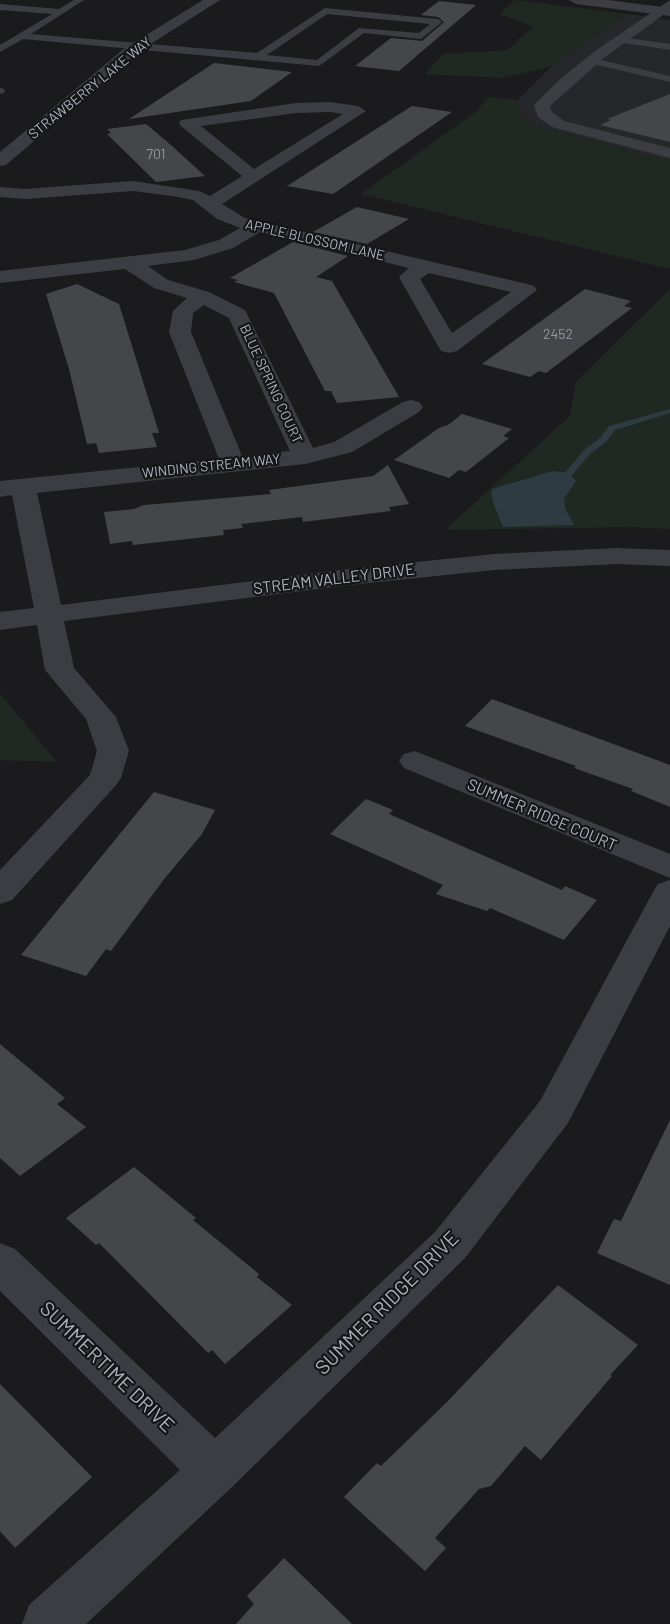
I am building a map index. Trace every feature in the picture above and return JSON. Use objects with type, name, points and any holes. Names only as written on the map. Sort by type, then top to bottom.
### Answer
[{"type":"street","name":"STRAWBERRY LAKE WAY","points":[[0,161],[134,48],[213,0]]},
{"type":"street","points":[[576,0],[666,6]]},
{"type":"street","points":[[666,6],[562,85],[542,105],[544,114],[558,124],[670,153]]},
{"type":"street","points":[[208,205],[253,177],[341,122],[358,111],[330,107],[296,108],[187,123],[253,177]]},
{"type":"street","name":"APPLE BLOSSOM LANE","points":[[0,192],[25,194],[133,186],[172,190],[199,196],[208,205],[239,222],[257,226],[426,266],[527,290],[449,346],[409,277],[426,266]]},
{"type":"street","name":"APPLE BLOSSOM LANE","points":[[0,201],[52,201],[128,195],[159,198],[188,206],[208,205]]},
{"type":"street","points":[[0,277],[187,256],[226,244],[257,226]]},
{"type":"street","name":"BLUE SPRING COURT","points":[[129,263],[161,284],[202,296],[238,314],[305,456]]},
{"type":"street","points":[[202,296],[183,311],[180,332],[233,464]]},
{"type":"street","name":"WINDING STREAM WAY","points":[[12,487],[305,456],[343,447],[411,407]]},
{"type":"street","points":[[0,892],[105,778],[113,751],[101,717],[60,670],[49,614],[12,487]]},
{"type":"street","name":"STREAM VALLEY DRIVE","points":[[0,621],[349,577],[494,562],[617,556],[670,558]]},
{"type":"street","name":"SUMMER RIDGE COURT","points":[[415,761],[670,867]]},
{"type":"street","name":"SUMMER RIDGE DRIVE","points":[[48,1624],[214,1471],[450,1245],[554,1112],[670,892]]},
{"type":"street","name":"SUMMERTIME DRIVE","points":[[0,1262],[214,1471]]},
{"type":"lane","points":[[0,7],[12,0]]},
{"type":"lane","points":[[0,49],[80,0]]},
{"type":"lane","points":[[0,7],[61,12]]},
{"type":"lane","points":[[17,39],[134,48],[187,55],[236,54],[319,63],[363,30],[421,36],[438,22],[325,11],[259,56]]},
{"type":"lane","points":[[621,40],[670,47]]},
{"type":"lane","points":[[592,62],[670,79]]},
{"type":"shaded area","points":[[515,0],[628,14],[563,56],[553,66],[502,78],[425,74],[443,54],[507,50],[533,27],[500,14]]},
{"type":"shaded area","points":[[628,14],[670,20],[670,161],[534,125],[520,116],[518,100],[562,56]]},
{"type":"shaded area","points":[[488,97],[518,100],[520,116],[534,125],[670,161],[670,269],[361,194],[477,111]]},
{"type":"shaded area","points":[[670,289],[670,529],[630,527],[445,530],[570,416],[576,382]]},
{"type":"shaded area","points":[[553,471],[569,473],[576,481],[564,499],[565,508],[574,525],[503,527],[494,505],[492,489]]},
{"type":"shaded area","points":[[0,694],[57,762],[0,760]]},
{"type":"building","points":[[439,1],[476,5],[399,71],[355,66],[391,38],[422,41],[444,22],[438,17],[421,15]]},
{"type":"building","points":[[214,63],[292,72],[251,101],[129,119]]},
{"type":"building","points":[[670,94],[670,142],[600,125],[611,120],[607,119]]},
{"type":"building","points":[[412,106],[452,112],[333,194],[287,186]]},
{"type":"building","points":[[146,124],[205,176],[156,182],[107,134],[111,133],[107,129]]},
{"type":"building","points":[[357,207],[409,219],[367,244],[313,232]]},
{"type":"building","points":[[293,242],[348,256],[316,277],[332,281],[399,397],[337,403],[331,391],[325,391],[274,293],[234,282],[238,280],[230,278]]},
{"type":"building","points":[[77,284],[119,304],[159,433],[152,433],[157,447],[99,453],[96,443],[87,444],[69,369],[46,294]]},
{"type":"building","points":[[585,289],[631,301],[624,306],[632,308],[546,373],[539,371],[530,377],[482,364]]},
{"type":"building","points":[[462,414],[512,429],[503,436],[509,438],[466,472],[459,470],[449,478],[394,460],[439,428],[448,425]]},
{"type":"building","points":[[388,465],[409,504],[389,507],[391,511],[303,522],[302,517],[241,524],[243,528],[223,530],[224,535],[133,545],[132,541],[110,544],[104,512],[134,509],[144,505],[271,494],[269,490],[373,476]]},
{"type":"building","points":[[492,699],[670,765],[670,807],[631,791],[633,789],[574,768],[576,766],[465,726]]},
{"type":"building","points":[[154,792],[215,810],[202,834],[165,878],[111,951],[106,949],[86,976],[21,955]]},
{"type":"building","points":[[366,799],[393,810],[389,814],[562,890],[565,886],[597,900],[564,940],[490,908],[487,911],[436,894],[443,885],[330,834]]},
{"type":"building","points":[[0,1044],[65,1098],[57,1104],[86,1127],[20,1176],[0,1158]]},
{"type":"building","points":[[670,1120],[670,1285],[597,1253],[614,1219],[621,1221]]},
{"type":"building","points":[[134,1167],[196,1218],[193,1220],[259,1274],[257,1277],[292,1305],[225,1364],[212,1350],[208,1353],[99,1243],[96,1245],[66,1218]]},
{"type":"building","points":[[558,1285],[638,1345],[610,1375],[612,1376],[541,1460],[525,1446],[491,1486],[479,1489],[435,1538],[446,1548],[425,1571],[344,1497],[377,1463],[381,1466],[447,1402]]},
{"type":"building","points":[[0,1384],[92,1477],[15,1548],[0,1531]]},
{"type":"building","points":[[284,1558],[352,1624],[236,1624],[254,1604],[247,1596]]},
{"type":"waterway","points":[[569,473],[612,428],[670,411]]}]
